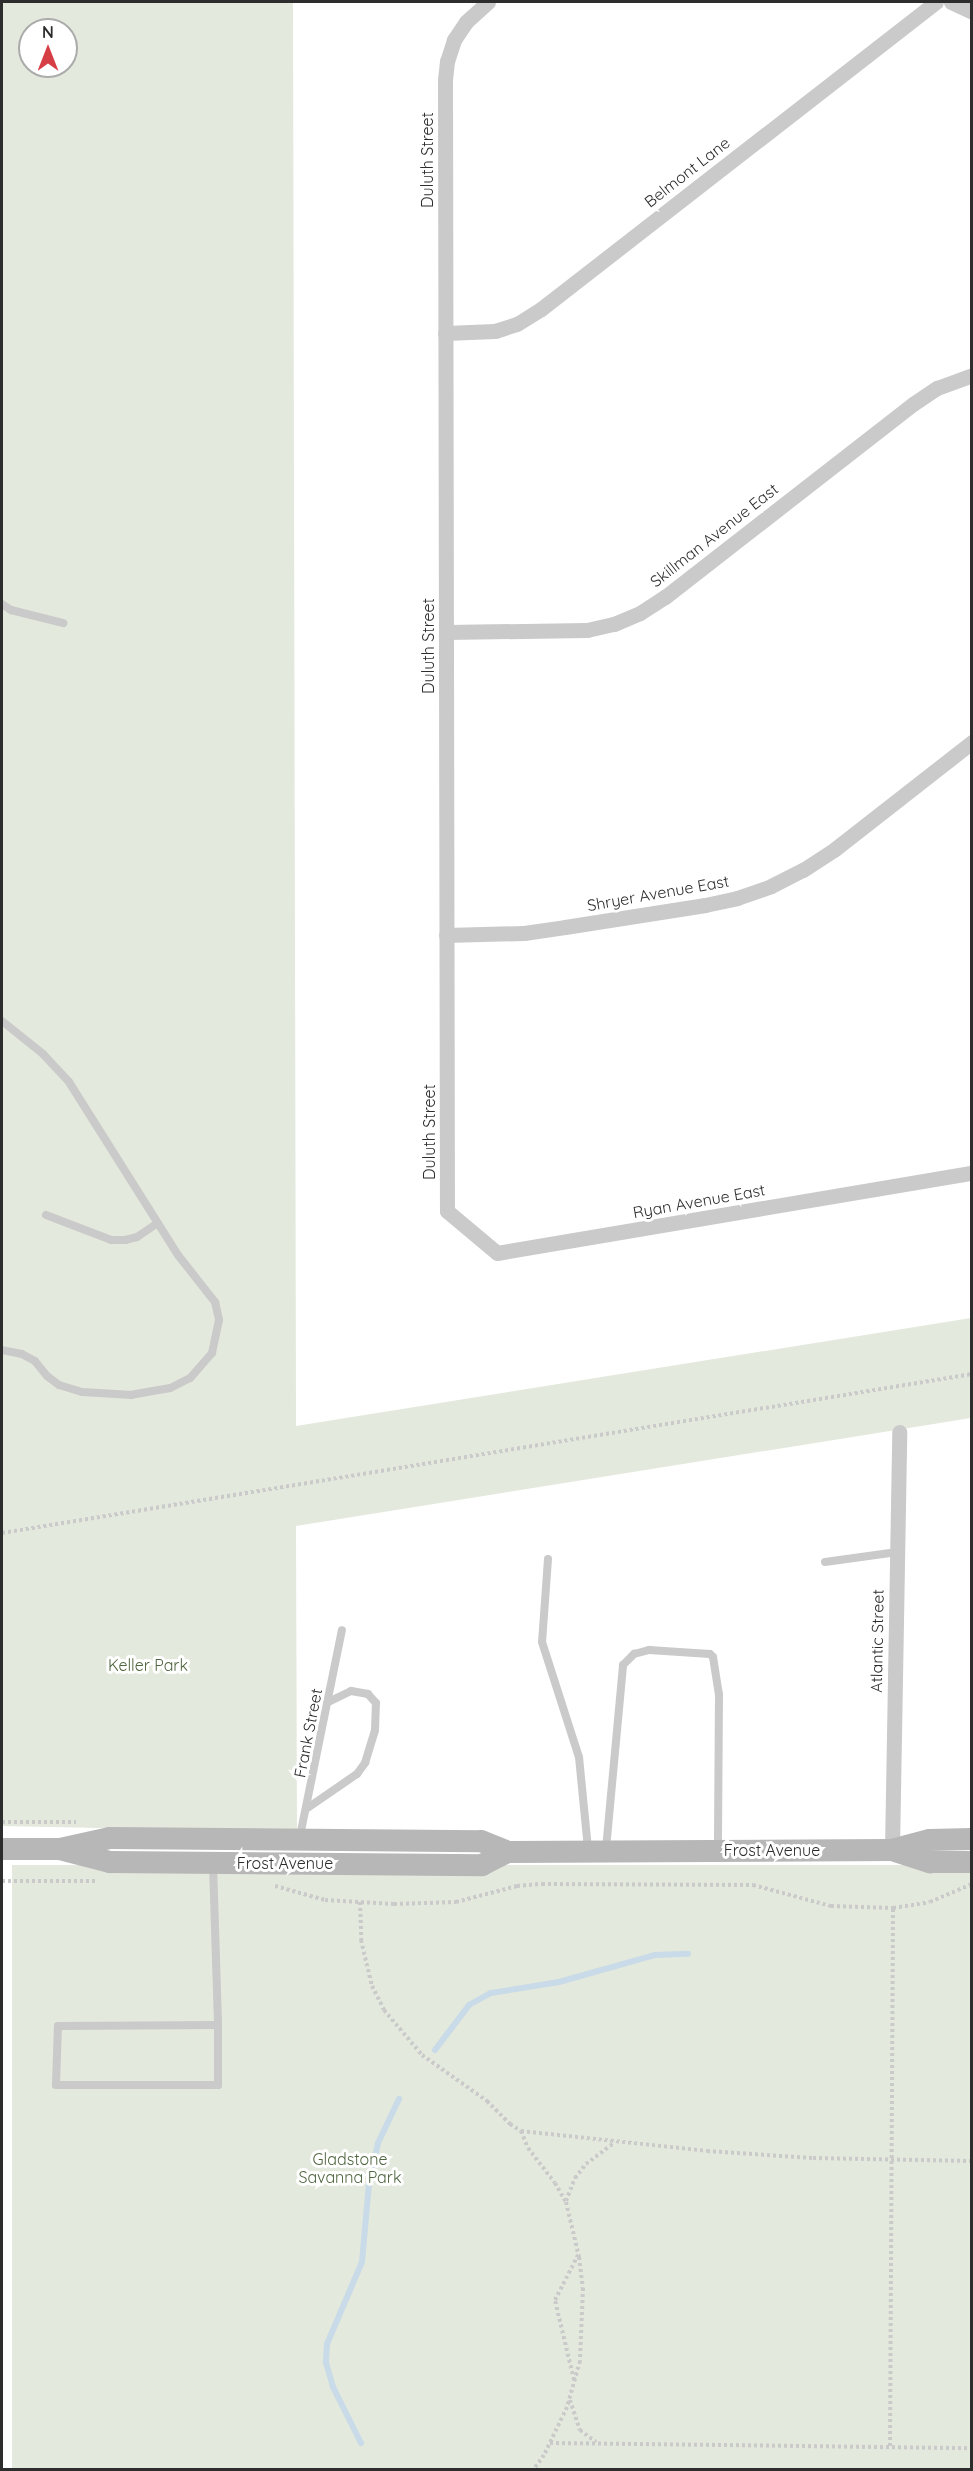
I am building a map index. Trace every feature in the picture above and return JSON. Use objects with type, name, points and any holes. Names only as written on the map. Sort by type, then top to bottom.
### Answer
[{"type":"street","name":"Duluth Street","points":[[447,1211],[445,81],[447,61],[454,40],[466,22],[488,2]]},
{"type":"street","name":"Belmont Lane","points":[[445,333],[495,331],[517,324],[542,309],[936,2]]},
{"type":"street","points":[[951,2],[972,12]]},
{"type":"street","name":"Skillman Avenue East","points":[[446,632],[587,630],[614,624],[640,613],[665,597],[913,404],[937,388],[972,375]]},
{"type":"street","name":"Shryer Avenue East","points":[[446,934],[524,933],[565,927],[705,905],[737,898],[771,886],[803,870],[835,849],[972,742]]},
{"type":"street","name":"Ryan Avenue East","points":[[447,1211],[497,1253],[972,1173]]},
{"type":"street","name":"Atlantic Street","points":[[892,1850],[899,1432]]},
{"type":"street","name":"Frost Avenue","points":[[2,1849],[60,1849],[110,1838],[481,1841],[508,1852],[892,1850],[930,1840],[972,1839]]},
{"type":"street","name":"Frost Avenue","points":[[60,1849],[110,1862],[482,1865],[508,1852]]},
{"type":"street","name":"Frost Avenue","points":[[892,1850],[930,1862],[972,1862]]},
{"type":"lane","points":[[2,604],[11,609],[63,623]]},
{"type":"lane","points":[[2,1021],[43,1054],[69,1082],[191,1274],[215,1302],[219,1320],[212,1353],[190,1378],[170,1388],[132,1395],[82,1392],[59,1385],[47,1376],[35,1361],[22,1354],[2,1350]]},
{"type":"lane","points":[[46,1215],[111,1240],[125,1240],[137,1236],[158,1223]]},
{"type":"lane","points":[[825,1562],[897,1552]]},
{"type":"lane","points":[[548,1559],[542,1642],[579,1757],[597,1850]]},
{"type":"lane","name":"Frank Street","points":[[299,1840],[342,1630]]},
{"type":"lane","points":[[597,1850],[623,1665],[634,1654],[649,1650],[710,1654],[713,1657],[719,1694],[718,1850]]},
{"type":"lane","points":[[306,1809],[357,1774],[365,1763],[373,1740],[376,1703],[368,1694],[351,1691],[328,1701]]},
{"type":"lane","points":[[213,1863],[218,2025],[218,2085],[57,2085],[58,2026],[218,2025]]},
{"type":"path","points":[[2,1533],[972,1374]]},
{"type":"path","points":[[2,1881],[107,1881]]},
{"type":"path","points":[[270,1885],[325,1900],[394,1904],[456,1902],[518,1886],[644,1882],[753,1885],[831,1906],[893,1908],[930,1902],[972,1884]]},
{"type":"path","points":[[360,1902],[362,1940],[372,1986],[389,2017],[422,2055],[487,2101],[510,2124],[521,2131],[615,2142],[778,2156],[972,2161]]},
{"type":"path","points":[[890,2446],[893,1908]]},
{"type":"path","points":[[521,2131],[528,2148],[555,2183],[566,2202],[579,2254],[583,2300],[580,2361],[570,2399],[550,2443],[533,2469]]},
{"type":"path","points":[[566,2202],[581,2171],[615,2142]]},
{"type":"path","points":[[574,2381],[555,2300],[579,2254]]},
{"type":"path","points":[[570,2399],[580,2430],[589,2439],[599,2443]]},
{"type":"path","points":[[550,2443],[972,2448]]},
{"type":"green space","name":"Keller Park","points":[[2,2],[293,2],[296,1426],[971,1318],[971,1418],[296,1526],[297,1832],[2,1826]]},
{"type":"green space","name":"Gladstone Savanna Park","points":[[12,1865],[971,1865],[971,2469],[12,2469]]},
{"type":"waterway","points":[[435,2050],[469,2005],[491,1993],[559,1982],[655,1955],[688,1954]]},
{"type":"waterway","points":[[361,2443],[333,2387],[326,2362],[327,2344],[362,2262],[369,2184],[378,2143],[399,2099]]}]
